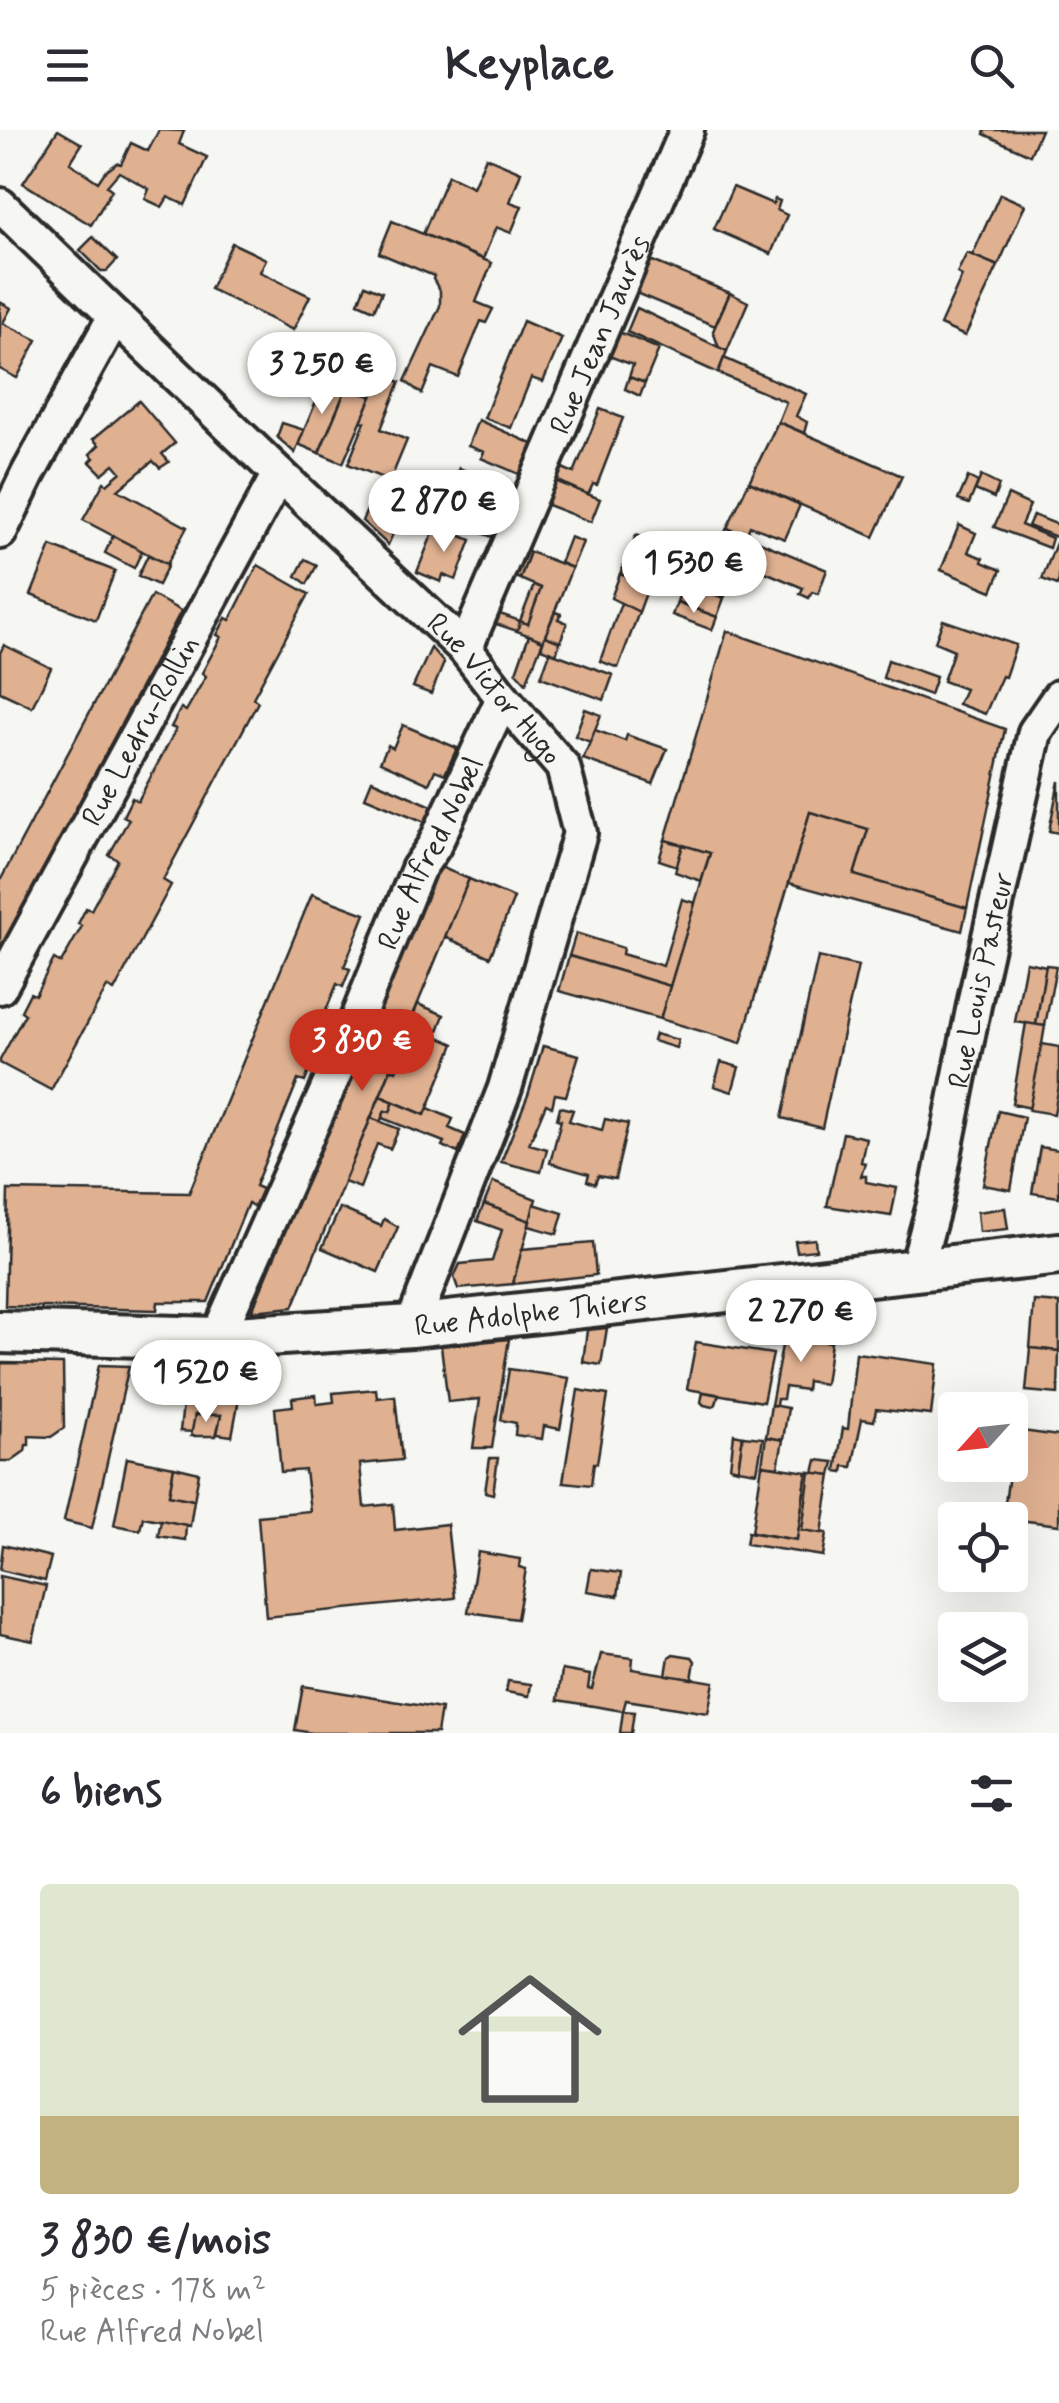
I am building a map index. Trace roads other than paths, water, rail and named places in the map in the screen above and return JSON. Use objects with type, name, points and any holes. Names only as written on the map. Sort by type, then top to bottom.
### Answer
[{"type":"street","name":"Rue Jean Jaurès","points":[[465,649],[687,130]]},
{"type":"street","name":"Rue Victor Hugo","points":[[0,204],[465,649],[563,768],[580,833],[505,1088],[412,1326]]},
{"type":"street","points":[[0,532],[115,316]]},
{"type":"street","name":"Rue Ledru-Rollin","points":[[0,987],[279,474]]},
{"type":"street","name":"Rue Louis Pasteur","points":[[916,1272],[935,1202],[976,994],[1035,732],[1059,697]]},
{"type":"street","name":"Rue Alfred Nobel","points":[[217,1338],[338,1068],[418,869],[434,846],[503,698]]},
{"type":"street","name":"Rue Adolphe Thiers","points":[[0,1332],[217,1338],[412,1326],[1059,1254]]}]
